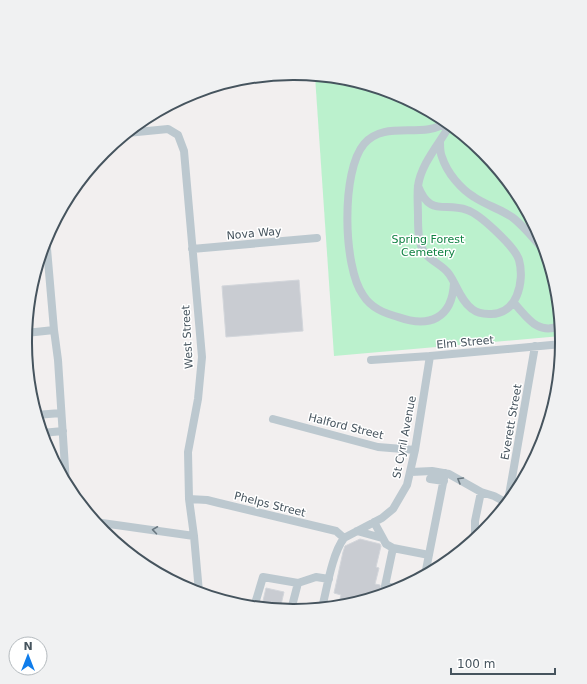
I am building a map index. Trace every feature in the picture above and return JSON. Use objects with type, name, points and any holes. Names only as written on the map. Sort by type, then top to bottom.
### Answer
[{"type":"street","points":[[440,126],[427,130],[401,130],[382,133],[371,138],[365,143],[359,152],[350,181],[348,205],[350,254],[354,277],[363,295],[375,308],[402,319],[415,321],[433,320],[441,316],[448,308],[454,295],[454,283]]},
{"type":"street","name":"West Street","points":[[138,132],[168,130],[178,135],[184,152],[202,357],[198,399],[188,452],[188,500],[194,536],[198,586]]},
{"type":"street","points":[[418,186],[422,196],[427,202],[434,206],[458,208],[472,212],[508,242],[518,258],[521,271],[514,303],[499,313],[481,314],[474,310],[462,299],[448,273],[428,256],[422,247],[418,223],[418,186],[429,158],[447,131]]},
{"type":"street","points":[[440,142],[445,166],[467,192],[475,198],[500,210],[518,222],[534,240]]},
{"type":"street","name":"Nova Way","points":[[192,249],[317,238]]},
{"type":"street","points":[[47,254],[58,360],[65,470]]},
{"type":"street","points":[[514,303],[536,326],[549,329],[554,328]]},
{"type":"street","points":[[33,332],[54,330]]},
{"type":"street","name":"Elm Street","points":[[371,360],[555,345]]},
{"type":"street","name":"Everett Street","points":[[510,488],[535,346]]},
{"type":"street","name":"St Cyril Avenue","points":[[344,538],[382,518],[393,509],[407,485],[415,450],[430,356]]},
{"type":"street","points":[[42,414],[61,413]]},
{"type":"street","name":"Halford Street","points":[[273,419],[378,447],[415,450]]},
{"type":"street","points":[[48,432],[63,431]]},
{"type":"street","points":[[411,472],[432,472],[502,499]]},
{"type":"street","points":[[430,479],[444,477]]},
{"type":"street","points":[[428,566],[444,477]]},
{"type":"street","points":[[475,530],[475,521],[481,492]]},
{"type":"street","name":"Phelps Street","points":[[188,500],[207,500],[336,531],[344,538]]},
{"type":"street","points":[[374,522],[386,544],[393,548],[429,555]]},
{"type":"street","points":[[106,524],[194,536]]},
{"type":"street","points":[[357,531],[382,538]]},
{"type":"street","points":[[324,602],[336,552],[344,538]]},
{"type":"street","points":[[387,586],[385,586],[393,548]]},
{"type":"street","points":[[256,600],[263,577],[298,583],[316,577],[329,579]]},
{"type":"street","points":[[293,604],[298,583]]},
{"type":"green space","name":"Spring Forest Cemetery","points":[[315,82],[361,89],[394,100],[439,125],[466,145],[501,183],[520,211],[541,258],[553,308],[555,337],[334,356]]},
{"type":"building","points":[[299,280],[303,331],[226,337],[222,286]]},
{"type":"building","points":[[360,539],[380,544],[381,546],[376,567],[379,568],[375,584],[380,585],[381,589],[340,599],[341,595],[334,593],[345,546]]},
{"type":"building","points":[[266,588],[284,592],[281,603],[263,601]]}]
